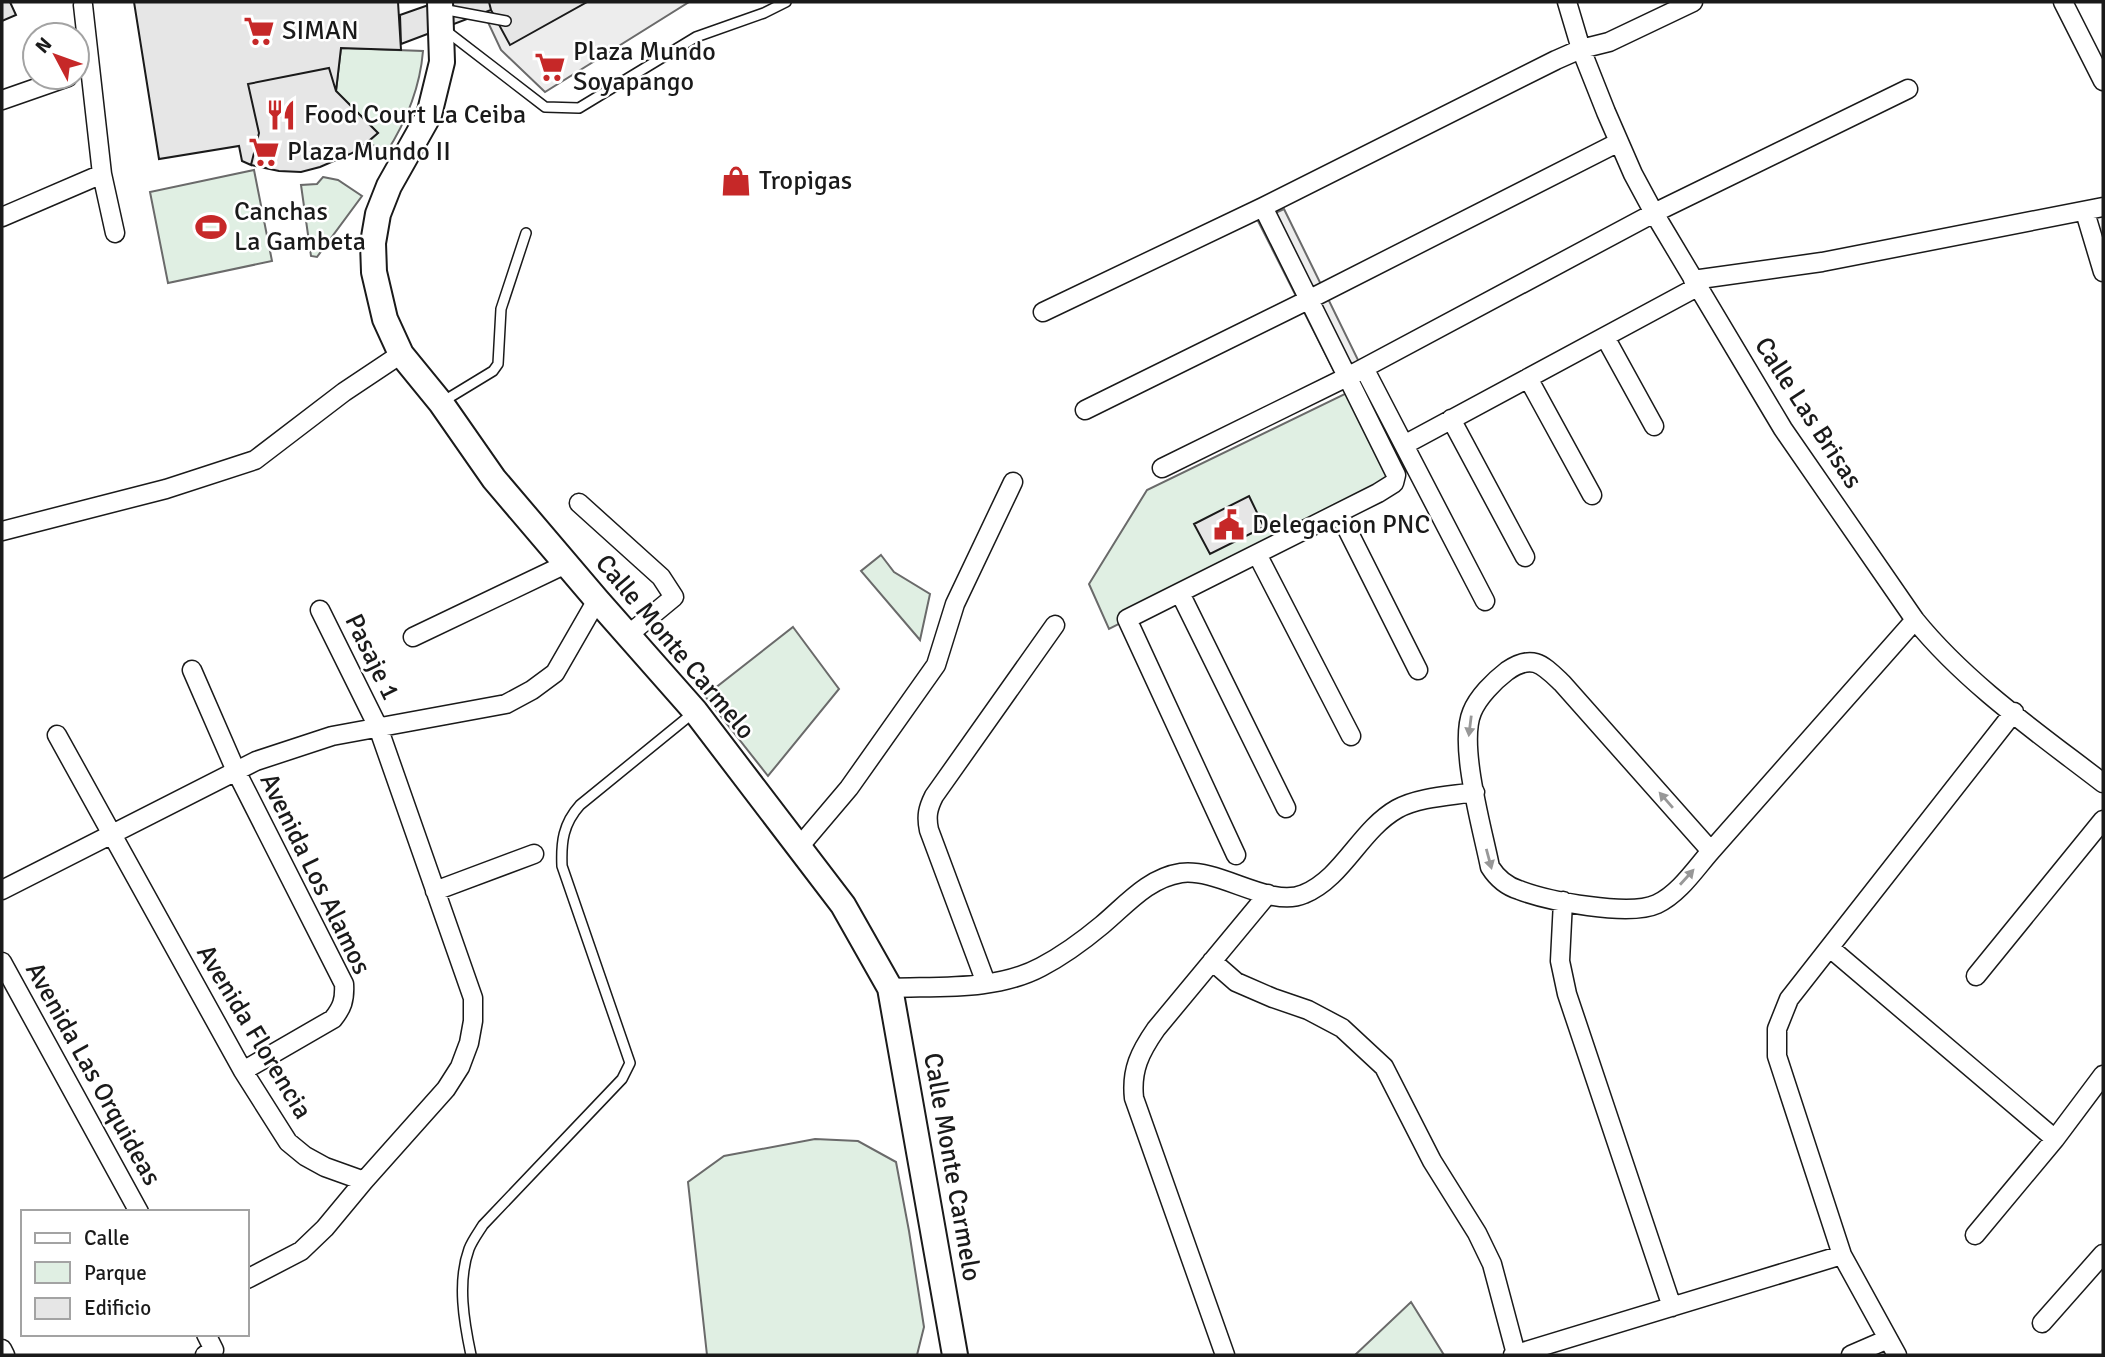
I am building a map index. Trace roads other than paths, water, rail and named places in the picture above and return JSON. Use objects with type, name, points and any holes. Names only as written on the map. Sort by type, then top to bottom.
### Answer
[{"type":"street","name":"Calle Las Brisas","points":[[1567,2],[1581,49],[1619,142],[1654,213],[1783,429],[1915,620],[1948,656],[2103,783]]},
{"type":"street","points":[[1043,312],[1263,207],[1581,49],[1609,42],[1693,2]]},
{"type":"street","points":[[2063,2],[2103,81]]},
{"type":"street","points":[[83,5],[83,21]]},
{"type":"street","name":"Calle Monte Carmelo","points":[[441,13],[442,62],[429,115],[389,186],[378,214],[373,243],[374,272],[384,319],[401,354],[441,403],[494,479],[695,711],[799,847],[842,905],[890,988],[955,1355]]},
{"type":"street","points":[[1162,468],[1356,372],[1654,213],[1908,89]]},
{"type":"street","points":[[2,100],[28,91]]},
{"type":"street","points":[[87,91],[115,233]]},
{"type":"street","points":[[1084,410],[1619,142]]},
{"type":"street","points":[[2,216],[102,174]]},
{"type":"street","points":[[1263,207],[1310,299],[1404,444],[1485,601]]},
{"type":"street","points":[[1404,444],[1605,337],[1695,284],[2103,207]]},
{"type":"street","points":[[2085,212],[2103,272]]},
{"type":"street","points":[[1605,337],[1654,426]]},
{"type":"street","points":[[2,531],[166,489],[255,460],[344,392],[401,354]]},
{"type":"street","points":[[1236,855],[1127,619],[1394,483],[1396,475],[1356,372]]},
{"type":"street","points":[[1528,378],[1592,495]]},
{"type":"street","points":[[1451,419],[1525,557]]},
{"type":"street","points":[[799,847],[849,788],[936,665],[955,604],[1013,482]]},
{"type":"street","points":[[579,503],[661,577],[674,597],[628,635]]},
{"type":"street","points":[[1339,513],[1418,670]]},
{"type":"street","points":[[1257,554],[1351,736]]},
{"type":"street","points":[[413,637],[566,564]]},
{"type":"street","points":[[1180,593],[1286,808]]},
{"type":"street","points":[[2,890],[256,761],[332,736],[506,704],[555,673],[597,600]]},
{"type":"street","name":"Pasaje 1","points":[[320,610],[378,727]]},
{"type":"street","points":[[1711,851],[1562,683],[1541,664],[1519,664],[1506,672],[1478,700],[1468,727],[1475,792],[1490,867],[1496,876],[1518,890],[1563,901],[1616,909],[1651,906],[1670,895],[1711,851],[1915,620]]},
{"type":"street","points":[[986,983],[929,830],[928,808],[1055,625]]},
{"type":"street","points":[[192,670],[236,771]]},
{"type":"street","points":[[1851,1355],[1892,1347],[1842,1255],[1777,1056],[1776,1042],[1781,1017],[1789,999],[2014,712]]},
{"type":"street","points":[[248,1278],[301,1251],[326,1228],[446,1088],[460,1068],[470,1043],[473,998],[378,727]]},
{"type":"street","name":"Avenida Florencia","points":[[57,735],[243,1071],[288,1142],[325,1167],[364,1181]]},
{"type":"street","name":"Avenida Los Alamos","points":[[236,771],[344,985],[345,995],[342,1008],[333,1019],[243,1071]]},
{"type":"street","points":[[890,988],[972,985],[1005,980],[1040,968],[1101,927],[1133,897],[1158,880],[1181,873],[1234,882],[1283,897],[1301,896],[1315,889],[1374,827],[1398,808],[1410,803],[1475,792]]},
{"type":"street","points":[[1976,976],[2103,820]]},
{"type":"street","points":[[435,891],[534,854]]},
{"type":"street","points":[[1225,1355],[1134,1098],[1133,1083],[1135,1065],[1142,1049],[1268,894]]},
{"type":"street","points":[[1563,901],[1560,961],[1567,994],[1672,1307]]},
{"type":"street","points":[[1830,948],[2054,1139]]},
{"type":"street","points":[[1212,961],[1236,982],[1308,1010],[1342,1028],[1384,1068],[1432,1161],[1478,1233],[1492,1264],[1514,1355],[1842,1255]]},
{"type":"street","name":"Avenida Las Orquideas","points":[[2,962],[138,1210]]},
{"type":"street","points":[[1975,1235],[2103,1075]]},
{"type":"street","points":[[2042,1323],[2103,1254]]},
{"type":"street","points":[[2,1349],[5,1355]]},
{"type":"lane","points":[[441,13],[545,107],[579,108],[696,37],[764,13],[786,2]]},
{"type":"lane","points":[[441,13],[506,21]]},
{"type":"lane","points":[[441,403],[493,371],[498,364],[501,309],[526,233]]},
{"type":"lane","points":[[471,1355],[463,1298],[463,1270],[470,1248],[483,1225],[622,1079],[630,1063],[562,866],[563,833],[571,815],[580,805],[695,711]]},
{"type":"place","name":"SIMAN","points":[[259,31]]},
{"type":"place","name":"Plaza Mundo Soyapango","points":[[550,67]]},
{"type":"place","name":"Food Court La Ceiba","points":[[281,115]]},
{"type":"place","name":"Plaza Mundo II","points":[[264,152]]},
{"type":"place","name":"Tropigas","points":[[736,181]]},
{"type":"place","name":"Canchas La Gambeta","points":[[211,227]]},
{"type":"place","name":"Delegacion PNC","points":[[1229,525]]}]
